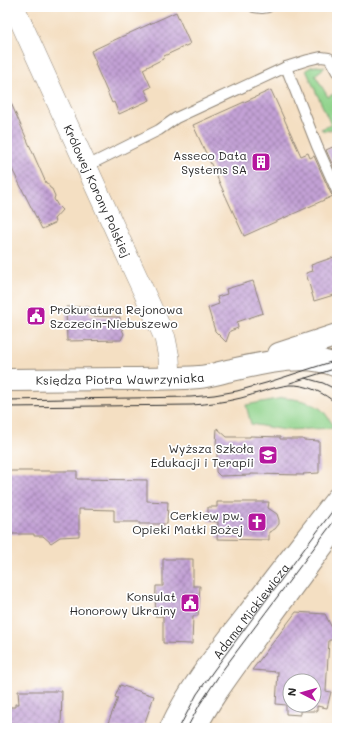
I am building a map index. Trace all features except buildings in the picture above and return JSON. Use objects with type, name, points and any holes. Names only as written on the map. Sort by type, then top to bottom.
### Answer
[{"type":"street","name":"Królowej Korony Polskiej","points":[[14,7],[165,338],[169,358],[170,378]]},
{"type":"street","name":"Księdza Piotra Wawrzyniaka","points":[[231,370],[337,335]]},
{"type":"street","name":"Księdza Piotra Wawrzyniaka","points":[[7,380],[170,378],[205,376],[275,362],[299,360],[316,360],[337,366]]},
{"type":"street","name":"Adama Mickiewicza","points":[[171,728],[198,681],[337,499]]},
{"type":"street","name":"Adama Mickiewicza","points":[[195,728],[219,688],[336,528]]},
{"type":"lane","points":[[254,7],[268,7]]},
{"type":"lane","points":[[86,166],[159,130],[176,118],[286,66],[321,57],[329,58],[337,72]]},
{"type":"lane","points":[[286,66],[317,146],[337,191]]},
{"type":"green space","points":[[316,66],[325,67],[315,75],[328,97],[337,92],[337,104],[334,106],[337,111],[337,127],[327,131],[321,129],[331,125],[306,70]]},
{"type":"green space","points":[[283,398],[313,404],[326,414],[335,428],[284,430],[251,424],[246,405]]},
{"type":"tram line","points":[[7,400],[191,397],[214,395],[237,391],[266,383],[337,360]]},
{"type":"tram line","points":[[290,383],[337,368]]},
{"type":"tram line","points":[[305,378],[323,383],[337,390]]},
{"type":"tram line","points":[[7,407],[198,405],[235,399],[289,385],[302,386],[315,390],[327,396],[337,404]]},
{"type":"tram line","points":[[179,728],[197,694],[214,670],[337,505]]},
{"type":"tram line","points":[[187,728],[200,704],[222,671],[337,517]]},
{"type":"place","name":"Asseco Data Systems SA","points":[[261,162]]},
{"type":"place","name":"Prokuratura Rejonowa Szczecin-Niebuszewo","points":[[36,316]]},
{"type":"place","name":"Wyższa Szkoła Edukacji i Terapii","points":[[268,455]]},
{"type":"place","name":"Cerkiew pw. Opieki Matki Bożej","points":[[257,522]]},
{"type":"place","name":"Konsulat Honorowy Ukrainy","points":[[190,603]]}]
